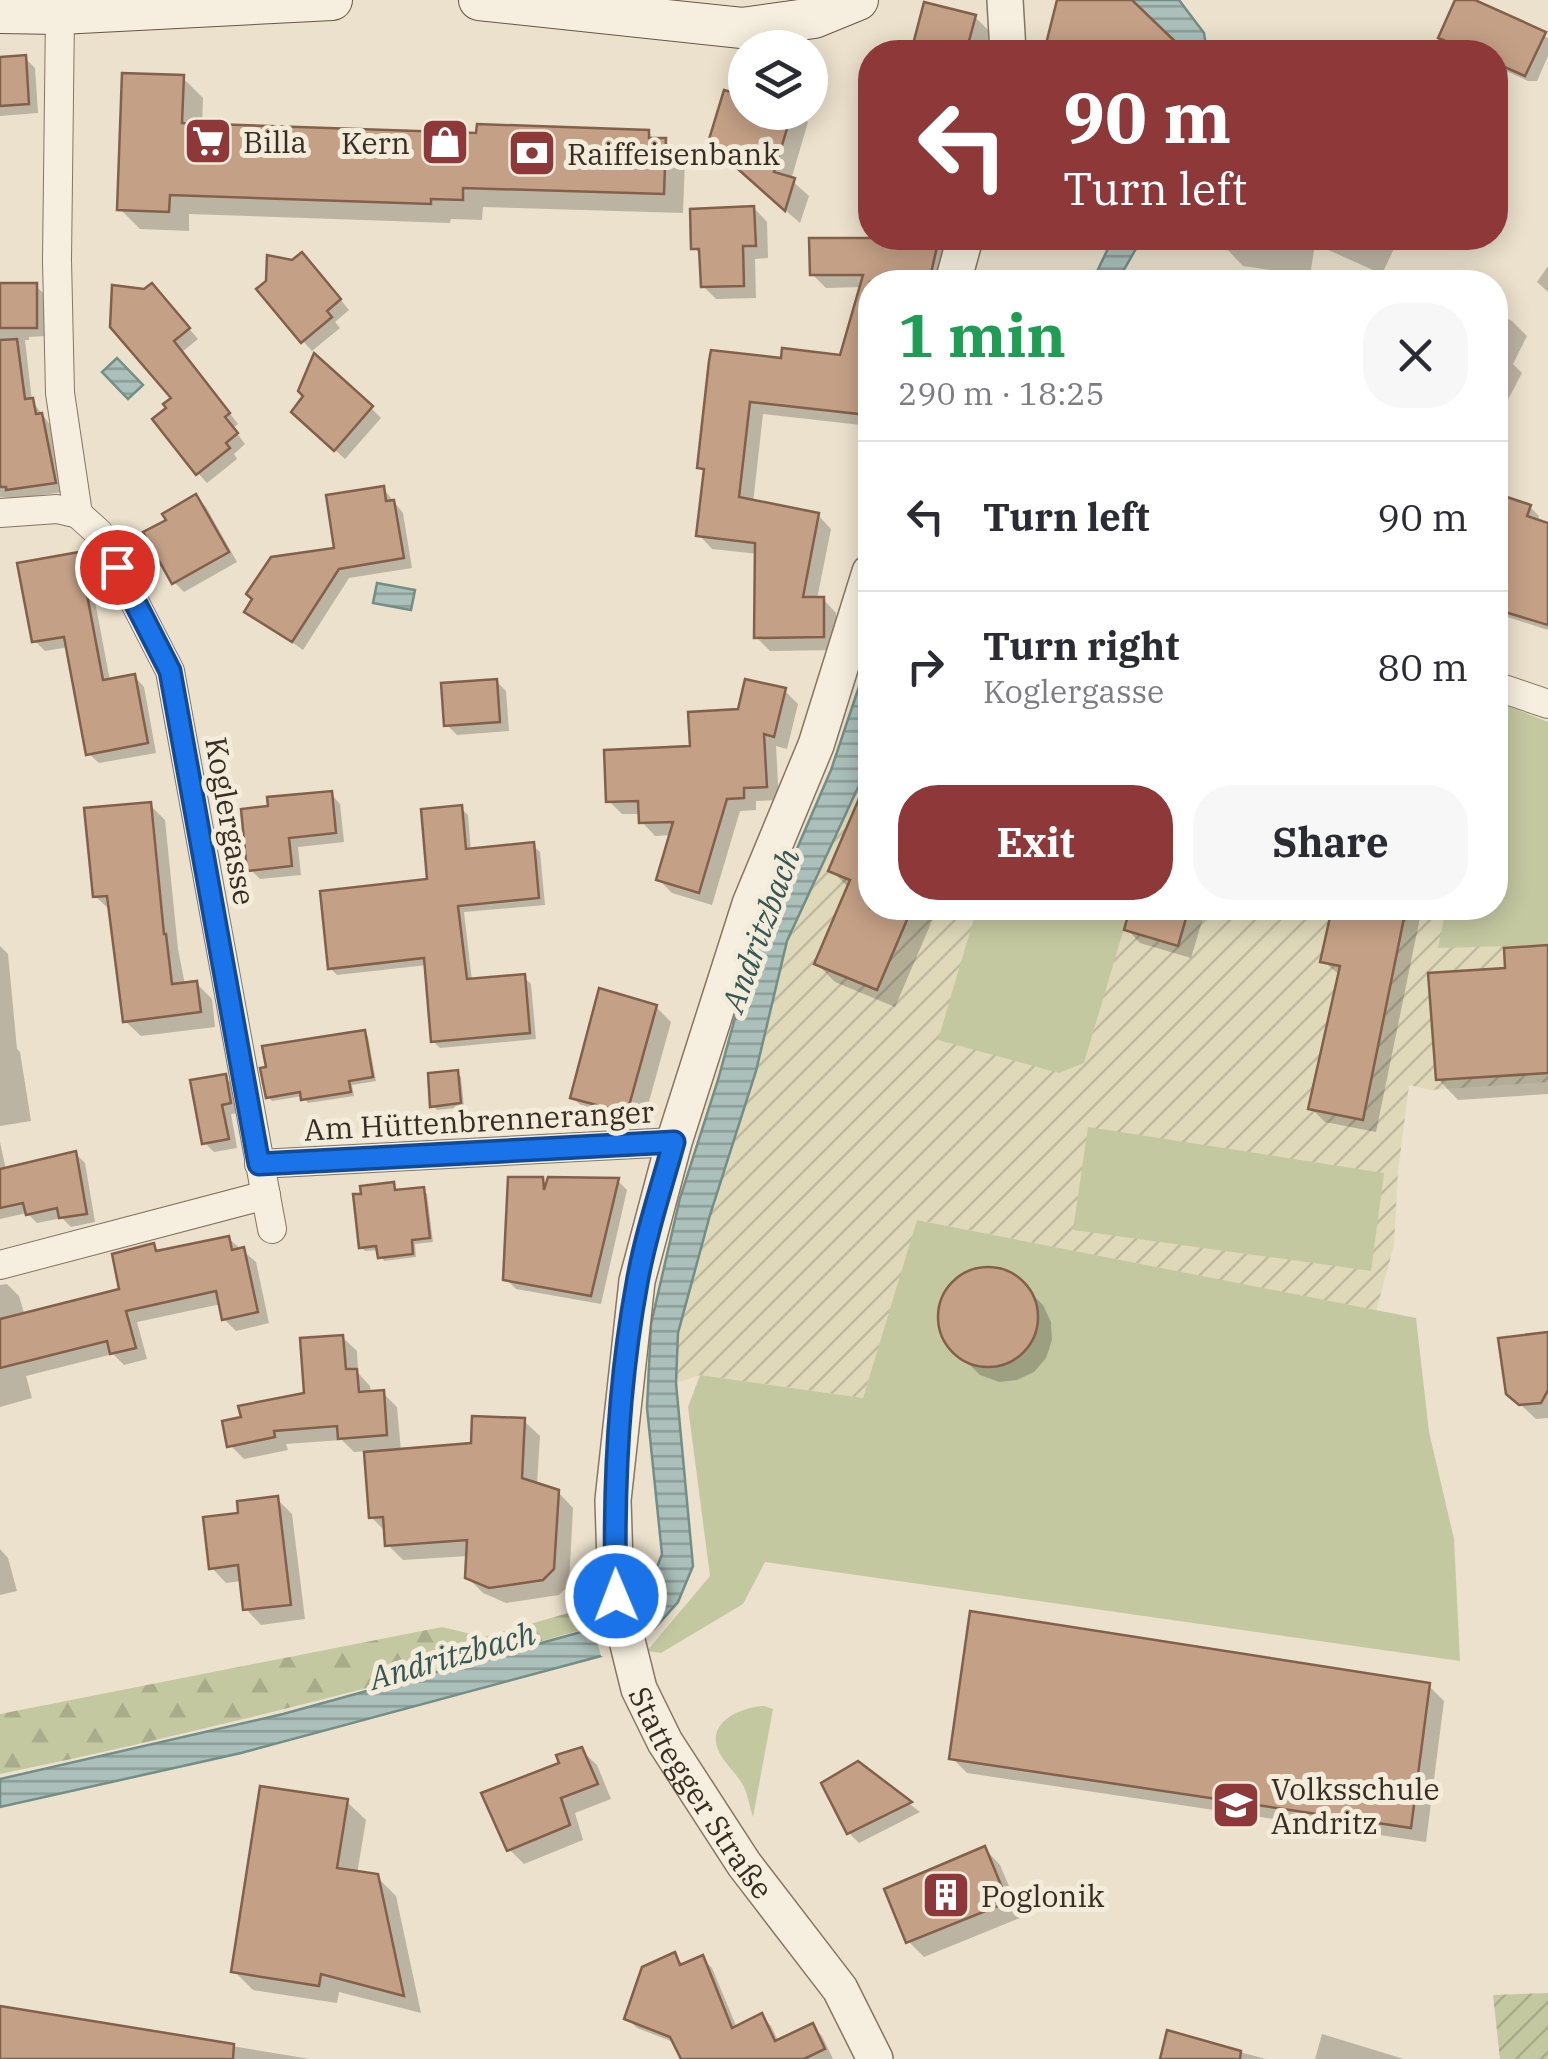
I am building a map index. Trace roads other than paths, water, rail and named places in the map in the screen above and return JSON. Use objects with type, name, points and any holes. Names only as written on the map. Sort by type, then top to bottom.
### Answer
[{"type":"main road","points":[[0,13],[60,14],[332,0]]},
{"type":"main road","points":[[479,0],[742,28],[814,18],[858,0]]},
{"type":"street","points":[[1005,0],[1007,40]]},
{"type":"street","points":[[0,513],[57,509],[78,514],[60,393],[60,14]]},
{"type":"street","name":"Koglergasse","points":[[78,514],[99,533],[170,671],[259,1164]]},
{"type":"street","name":"Stattegger Straße","points":[[858,610],[816,745],[750,904],[674,1142],[637,1281],[613,1500],[616,1596],[639,1690],[666,1742],[744,1864],[840,1989],[874,2059]]},
{"type":"street","points":[[1508,690],[1548,704]]},
{"type":"street","name":"Am Hüttenbrenneranger","points":[[259,1164],[674,1142]]},
{"type":"street","points":[[259,1164],[272,1229]]},
{"type":"street","points":[[0,1265],[266,1194]]},
{"type":"water","points":[[1125,0],[1179,0],[1205,40],[1174,40]]},
{"type":"water","points":[[1107,250],[1135,250],[1124,270],[1098,270]]},
{"type":"water","points":[[117,358],[143,385],[128,399],[102,372]]},
{"type":"water","points":[[377,583],[415,590],[411,610],[373,603]]},
{"type":"water","points":[[858,690],[858,787],[787,941],[756,1071],[678,1333],[676,1383],[693,1566],[678,1602],[654,1629],[601,1656],[241,1753],[0,1807],[0,1779],[283,1714],[592,1629],[648,1591],[662,1554],[647,1408],[651,1324],[680,1198],[754,948],[831,770]]},
{"type":"place","name":"Billa","points":[[208,141]]},
{"type":"place","name":"Kern","points":[[445,142]]},
{"type":"place","name":"Raiffeisenbank","points":[[532,153]]},
{"type":"place","name":"Volksschule Andritz","points":[[1236,1805]]},
{"type":"place","name":"Poglonik","points":[[946,1895]]},
{"type":"water label","name":"Andritzbach","points":[[760,930]]},
{"type":"water label","name":"Andritzbach","points":[[452,1655]]}]
